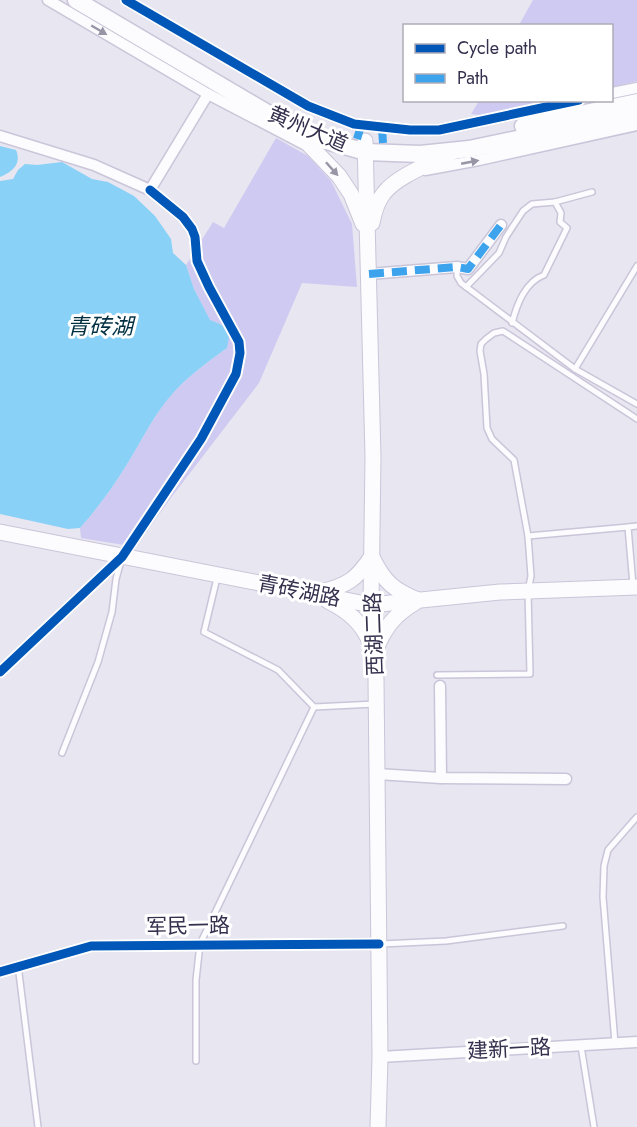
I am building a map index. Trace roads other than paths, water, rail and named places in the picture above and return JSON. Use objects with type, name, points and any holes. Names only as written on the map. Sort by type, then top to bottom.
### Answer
[{"type":"main road","name":"黄州大道","points":[[76,0],[291,126],[324,140],[420,154],[456,151],[637,114]]},
{"type":"main road","name":"黄州大道","points":[[95,0],[300,119],[366,147],[462,140],[637,102]]},
{"type":"main road","points":[[291,126],[339,176],[351,194],[368,238]]},
{"type":"main road","name":"西湖二路","points":[[366,147],[373,457],[371,605],[377,774],[380,1057],[378,1127]]},
{"type":"main road","points":[[368,238],[376,208],[383,193],[394,183],[413,172],[456,151]]},
{"type":"main road","name":"青砖湖路","points":[[0,532],[371,605],[528,591],[635,587]]},
{"type":"main road","points":[[315,593],[338,588],[354,580],[372,556],[381,574],[390,585],[419,600],[392,620],[382,634],[374,654]]},
{"type":"main road","points":[[315,593],[355,618],[366,632],[374,654]]},
{"type":"street","points":[[48,0],[208,94],[314,150]]},
{"type":"street","points":[[126,0],[308,106],[354,124],[410,130],[439,130],[570,102]]},
{"type":"street","points":[[613,93],[637,88]]},
{"type":"street","points":[[150,190],[208,94]]},
{"type":"street","points":[[413,172],[479,160],[637,125]]},
{"type":"street","points":[[0,136],[94,165],[150,190],[183,217],[195,237],[197,261],[209,287],[236,333],[240,353],[236,374],[201,439],[122,557],[0,672]]},
{"type":"street","points":[[369,274],[457,267],[468,269],[501,225]]},
{"type":"street","points":[[438,681],[441,778]]},
{"type":"street","points":[[377,774],[441,778],[566,778]]},
{"type":"street","name":"军民一路","points":[[0,972],[91,946],[379,944]]},
{"type":"street","name":"建新一路","points":[[380,1057],[637,1042]]},
{"type":"lane","points":[[466,287],[499,253],[506,237],[523,211],[532,204],[555,202],[592,192]]},
{"type":"lane","points":[[512,323],[516,308],[529,284],[544,274],[567,228],[560,222],[561,213],[555,202]]},
{"type":"lane","points":[[575,369],[637,266]]},
{"type":"lane","points":[[457,267],[457,276],[461,283],[512,323],[575,369],[637,404]]},
{"type":"lane","points":[[438,681],[530,674],[528,591],[531,576],[528,536],[514,460],[492,439],[487,428],[484,374],[480,351],[486,339],[494,333],[503,331],[637,419]]},
{"type":"lane","points":[[528,536],[637,526]]},
{"type":"lane","points":[[628,527],[635,587]]},
{"type":"lane","points":[[62,753],[98,662],[112,612],[116,579],[122,557]]},
{"type":"lane","points":[[218,575],[204,632],[278,670],[314,708]]},
{"type":"lane","points":[[314,708],[376,704]]},
{"type":"lane","points":[[196,1061],[196,980],[200,944],[314,708]]},
{"type":"lane","points":[[615,1043],[603,897],[604,866],[608,850],[637,817]]},
{"type":"lane","points":[[379,944],[446,941],[563,926]]},
{"type":"lane","points":[[18,965],[38,1127]]},
{"type":"lane","points":[[581,1045],[594,1127]]},
{"type":"water","points":[[0,146],[16,150],[18,159],[12,170],[0,177]]},
{"type":"water","name":"青砖湖","points":[[62,162],[92,179],[108,182],[134,196],[155,216],[171,239],[173,253],[186,265],[194,289],[210,320],[222,325],[229,336],[227,348],[203,365],[168,399],[114,485],[86,521],[80,528],[68,529],[0,514],[0,181],[13,179],[25,164]]}]
